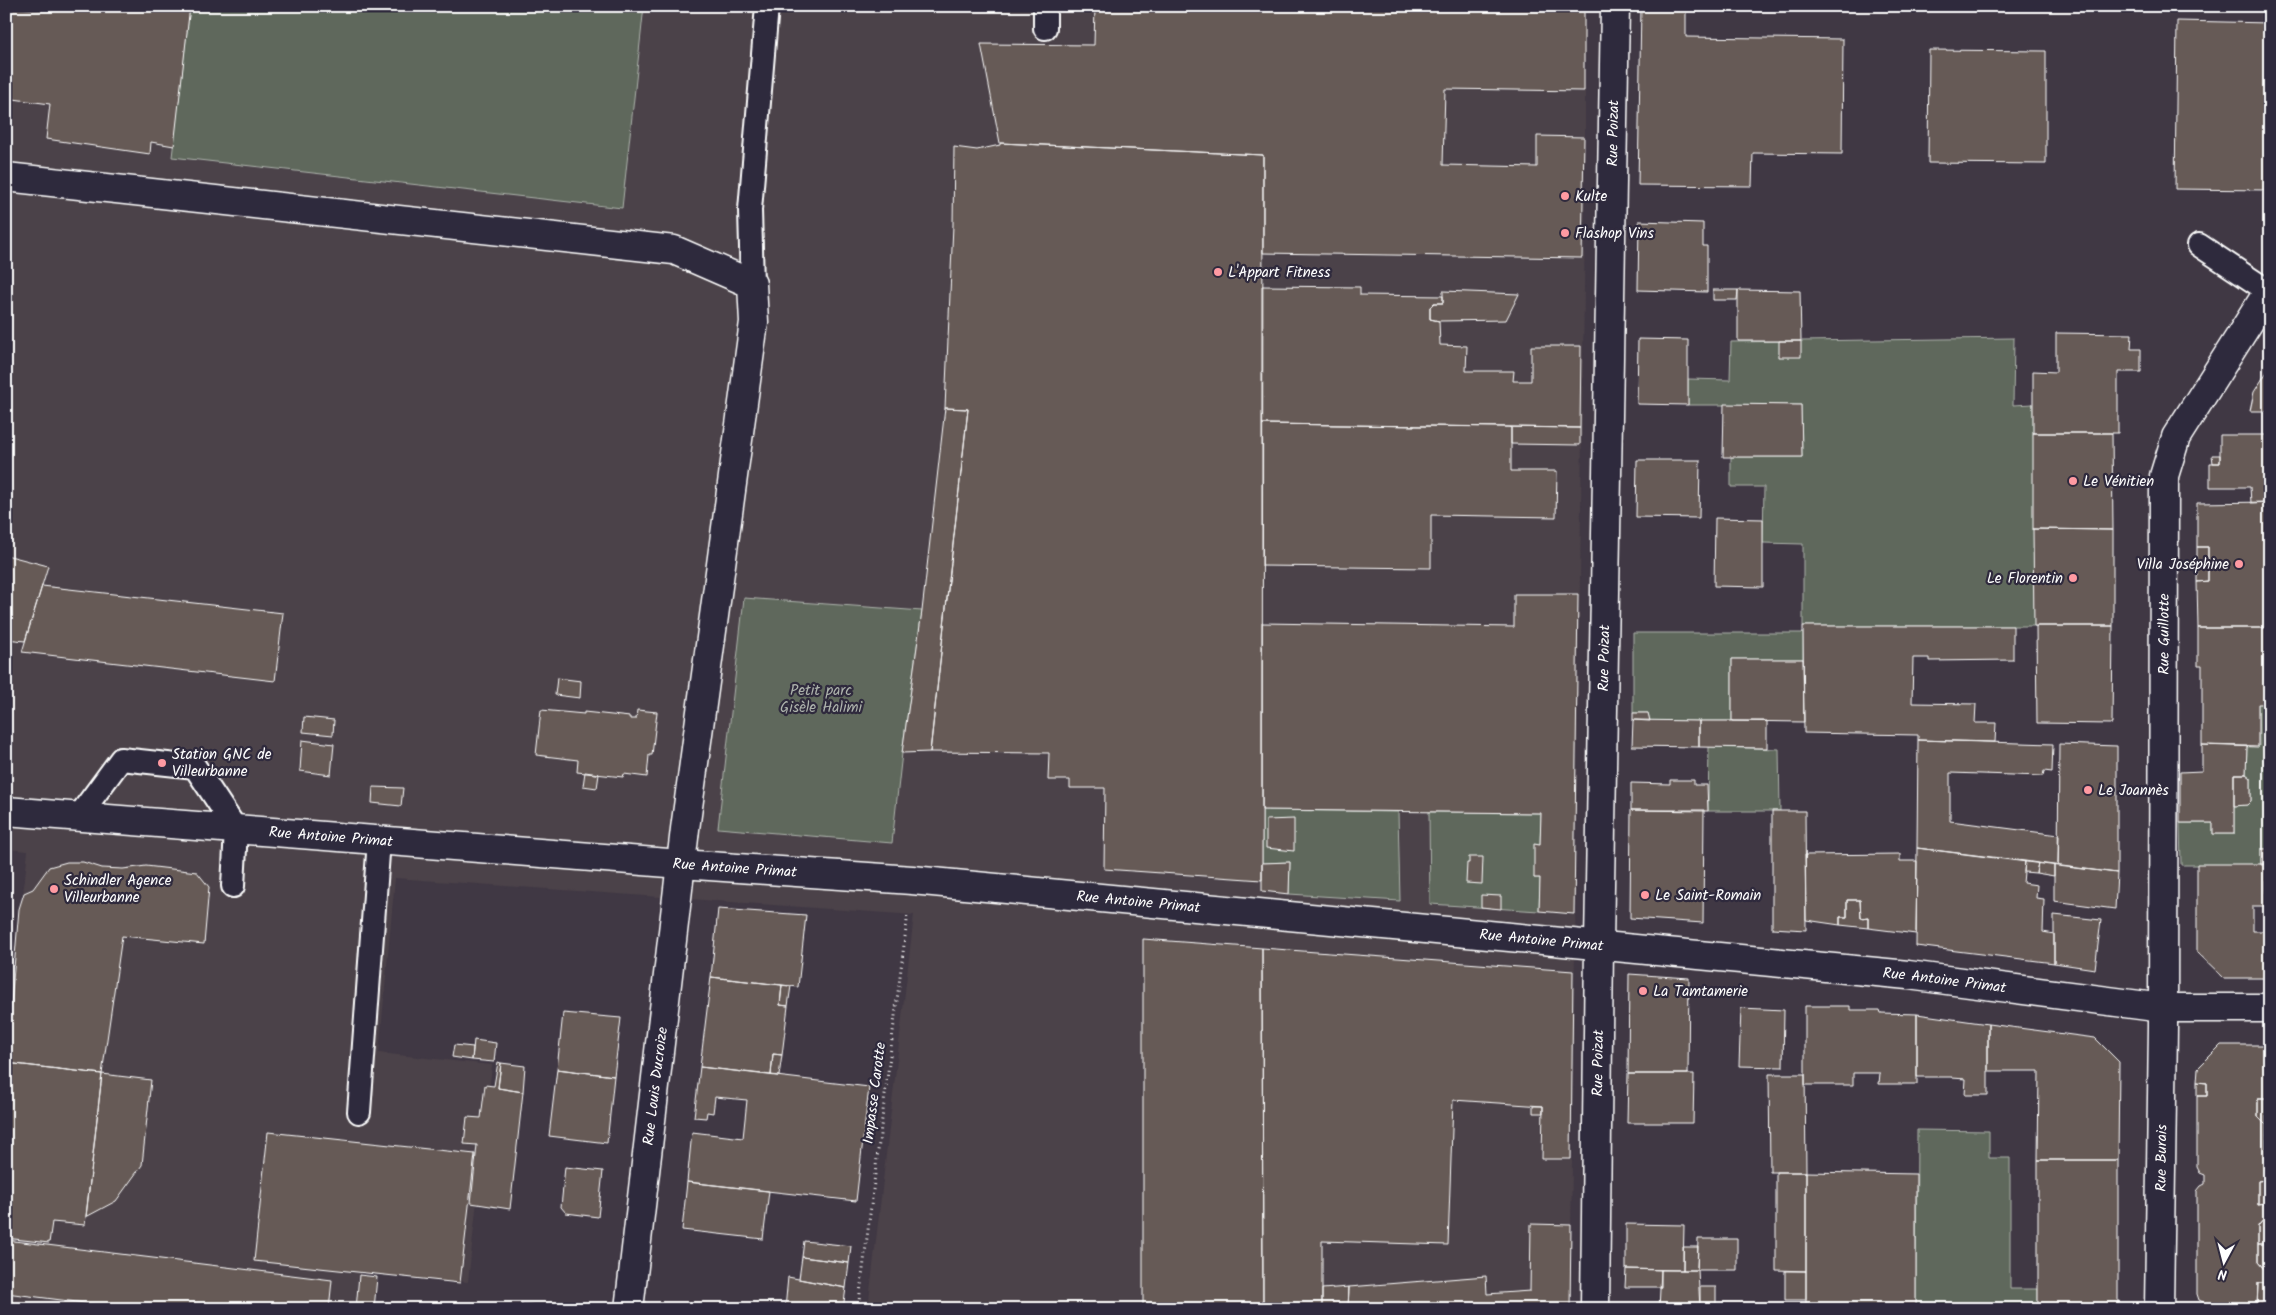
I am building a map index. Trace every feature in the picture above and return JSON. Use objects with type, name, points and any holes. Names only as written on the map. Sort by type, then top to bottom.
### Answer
[{"type":"street","name":"Rue Poizat","points":[[1595,1309],[1599,944],[1615,6]]},
{"type":"street","points":[[6,177],[674,250],[752,284]]},
{"type":"street","name":"Rue Louis Ducroize","points":[[629,1309],[681,864],[754,322],[752,284]]},
{"type":"street","name":"Rue Guillotte","points":[[2163,1008],[2164,476],[2176,437],[2269,290]]},
{"type":"street","name":"Rue Antoine Primat","points":[[6,811],[681,864],[912,880],[1599,944],[1908,975],[2163,1008],[2270,1008]]},
{"type":"street","name":"Rue Burais","points":[[2159,1309],[2163,1008]]},
{"type":"lane","points":[[752,284],[750,210],[767,6]]},
{"type":"lane","points":[[2199,245],[2269,290]]},
{"type":"lane","points":[[79,816],[121,759],[195,767],[236,829],[233,886]]},
{"type":"lane","points":[[359,1112],[379,840]]},
{"type":"path","name":"Impasse Carotte","points":[[858,1309],[912,880]]},
{"type":"shaded area","points":[[6,6],[1585,6],[1585,216],[1570,1309],[868,1309],[914,915],[395,878],[379,1053],[492,1065],[468,1282],[360,1273],[356,1309],[6,1309],[6,1042],[28,851],[6,849]]},
{"type":"green space","points":[[190,6],[644,6],[622,208],[172,157]]},
{"type":"green space","points":[[2014,338],[2013,405],[2033,404],[2036,626],[1803,626],[1803,544],[1763,543],[1764,487],[1731,487],[1731,457],[1802,457],[1801,405],[1688,405],[1688,379],[1730,380],[1731,342]]},
{"type":"green space","name":"Petit parc Gisèle Halimi","points":[[744,598],[922,611],[902,753],[892,843],[718,828]]},
{"type":"green space","points":[[1633,633],[1803,633],[1803,659],[1732,659],[1732,721],[1650,721],[1648,713],[1633,713]]},
{"type":"green space","points":[[2270,662],[2270,849],[2261,849],[2261,865],[2181,865],[2180,823],[2213,823],[2213,834],[2234,834],[2234,806],[2247,805],[2251,801],[2251,778],[2246,774],[2247,746],[2259,746],[2258,704]]},
{"type":"green space","points":[[1709,747],[1779,749],[1780,811],[1708,811]]},
{"type":"green space","points":[[1262,810],[1398,812],[1400,901],[1289,894],[1290,862],[1262,863]]},
{"type":"green space","points":[[1429,812],[1541,813],[1540,845],[1534,878],[1540,878],[1539,911],[1430,904]]},
{"type":"green space","points":[[2266,1099],[2270,1099],[2270,1309],[2265,1309]]},
{"type":"green space","points":[[1917,1130],[1989,1131],[1989,1158],[2010,1158],[2010,1289],[2038,1289],[2038,1308],[1916,1309]]},
{"type":"building","points":[[55,6],[190,6],[174,146],[151,142],[150,154],[46,139],[50,104],[6,98],[6,7],[54,11]]},
{"type":"building","points":[[1095,6],[1584,6],[1584,91],[1445,89],[1443,165],[1537,167],[1537,136],[1584,137],[1582,258],[1263,253],[1263,155],[1000,143],[981,44],[1094,45]]},
{"type":"building","points":[[1641,6],[1686,6],[1686,37],[1843,39],[1842,154],[1753,153],[1752,186],[1638,185]]},
{"type":"building","points":[[2177,21],[2270,23],[2267,190],[2175,189]]},
{"type":"building","points":[[1929,50],[2046,51],[2046,164],[1928,163]]},
{"type":"building","points":[[1000,143],[1263,155],[1262,880],[1104,869],[1105,788],[1070,788],[1070,780],[1048,780],[1049,753],[930,752],[968,409],[945,408],[953,225],[954,147],[977,150],[1000,145]]},
{"type":"building","points":[[1639,221],[1703,223],[1703,246],[1707,246],[1707,292],[1638,290]]},
{"type":"building","points":[[1262,286],[1360,287],[1360,295],[1443,296],[1443,303],[1434,303],[1430,307],[1430,319],[1439,321],[1440,345],[1467,346],[1466,371],[1514,371],[1513,381],[1531,381],[1531,346],[1581,346],[1580,428],[1262,424]]},
{"type":"building","points":[[1713,290],[1738,290],[1737,300],[1713,300]]},
{"type":"building","points":[[1738,290],[1800,291],[1801,341],[1738,341]]},
{"type":"building","points":[[1443,291],[1519,294],[1506,320],[1439,321],[1430,319],[1430,307],[1434,303],[1443,303]]},
{"type":"building","points":[[2056,333],[2132,334],[2131,349],[2141,349],[2141,372],[2118,372],[2118,433],[2033,433],[2033,371],[2056,372]]},
{"type":"building","points":[[1638,339],[1688,340],[1688,405],[1637,404]]},
{"type":"building","points":[[1779,341],[1801,341],[1801,357],[1779,357]]},
{"type":"building","points":[[2270,367],[2270,411],[2250,411],[2254,392]]},
{"type":"building","points":[[1724,404],[1801,405],[1802,457],[1723,457]]},
{"type":"building","points":[[945,408],[968,409],[930,752],[902,753],[922,611]]},
{"type":"building","points":[[1262,424],[1511,427],[1511,471],[1557,471],[1556,517],[1431,515],[1431,568],[1262,566]]},
{"type":"building","points":[[1511,427],[1580,428],[1580,445],[1511,444]]},
{"type":"building","name":"Le Vénitien","points":[[2033,433],[2112,433],[2113,530],[2033,529]]},
{"type":"building","points":[[2220,435],[2270,435],[2270,502],[2251,503],[2250,487],[2210,487],[2210,463],[2220,463]]},
{"type":"building","points":[[2212,455],[2220,455],[2220,463],[2213,463]]},
{"type":"building","points":[[1637,460],[1700,460],[1699,518],[1636,517]]},
{"type":"building","name":"Villa Joséphine","points":[[2270,502],[2270,628],[2198,628],[2197,582],[2208,581],[2208,547],[2197,547],[2197,503]]},
{"type":"building","points":[[1715,518],[1763,519],[1763,587],[1714,586]]},
{"type":"building","name":"Le Florentin","points":[[2033,529],[2113,530],[2113,626],[2034,626]]},
{"type":"building","points":[[2197,547],[2208,547],[2208,581],[2197,582]]},
{"type":"building","points":[[6,555],[48,566],[25,641],[6,639]]},
{"type":"building","points":[[42,586],[283,613],[275,681],[22,652]]},
{"type":"building","points":[[1514,594],[1578,594],[1574,914],[1539,911],[1540,878],[1534,878],[1534,844],[1540,845],[1541,813],[1262,810],[1262,623],[1514,627]]},
{"type":"building","points":[[1803,626],[2013,626],[2013,660],[1929,661],[1929,658],[1913,658],[1912,703],[1976,704],[1975,723],[1996,723],[1995,742],[1918,740],[1918,735],[1804,733]]},
{"type":"building","points":[[2036,626],[2113,626],[2112,724],[2037,723]]},
{"type":"building","points":[[2198,628],[2270,628],[2268,704],[2258,704],[2258,747],[2202,745],[2202,666],[2198,666]]},
{"type":"building","points":[[1732,659],[1803,659],[1804,722],[1732,721]]},
{"type":"building","points":[[557,678],[581,681],[580,698],[555,695]]},
{"type":"building","points":[[541,710],[584,714],[584,712],[630,717],[630,719],[636,719],[637,710],[657,712],[652,755],[649,755],[647,777],[624,774],[623,777],[577,772],[578,760],[536,755]]},
{"type":"building","points":[[1633,713],[1648,713],[1650,721],[1633,720]]},
{"type":"building","points":[[304,717],[334,720],[333,735],[303,732]]},
{"type":"building","points":[[1633,720],[1699,721],[1699,747],[1632,746]]},
{"type":"building","points":[[1699,721],[1767,721],[1767,748],[1699,747]]},
{"type":"building","points":[[302,740],[334,744],[331,775],[300,771]]},
{"type":"building","points":[[1918,740],[2053,744],[2052,772],[2044,771],[2043,776],[1950,773],[1950,821],[2059,835],[2058,866],[1917,848]]},
{"type":"building","name":"Le Joannès","points":[[2059,744],[2117,746],[2117,873],[2058,866]]},
{"type":"building","points":[[2202,745],[2247,746],[2246,774],[2234,774],[2234,834],[2213,834],[2213,823],[2180,823],[2180,772],[2202,771]]},
{"type":"building","points":[[585,772],[599,774],[597,788],[583,786]]},
{"type":"building","points":[[2234,774],[2246,774],[2251,778],[2251,801],[2247,805],[2234,806]]},
{"type":"building","points":[[1670,780],[1694,780],[1694,785],[1707,785],[1708,811],[1631,810],[1631,783],[1670,784]]},
{"type":"building","points":[[373,787],[403,788],[401,806],[372,803]]},
{"type":"building","points":[[1631,810],[1704,810],[1703,923],[1630,918]]},
{"type":"building","points":[[1772,811],[1805,811],[1806,930],[1772,928]]},
{"type":"building","points":[[1294,819],[1294,851],[1266,848],[1266,820]]},
{"type":"building","points":[[1917,848],[2025,861],[2023,883],[2037,885],[2036,898],[2044,899],[2043,932],[2054,934],[2054,963],[1916,946]]},
{"type":"building","points":[[2261,849],[2270,849],[2270,864],[2261,865]]},
{"type":"building","points":[[1900,854],[1900,861],[1917,861],[1916,934],[1868,928],[1868,917],[1861,918],[1860,900],[1847,900],[1847,917],[1840,917],[1840,925],[1806,920],[1805,855]]},
{"type":"building","points":[[1469,857],[1483,857],[1482,884],[1466,883]]},
{"type":"building","points":[[2025,861],[2038,863],[2036,873],[2024,872]]},
{"type":"building","points":[[67,862],[83,862],[102,868],[123,869],[146,866],[197,872],[209,887],[204,944],[122,936],[102,1074],[6,1063],[19,909],[24,893],[33,889],[49,867]]},
{"type":"building","points":[[1290,862],[1289,894],[1262,891],[1262,863]]},
{"type":"building","points":[[2038,863],[2054,865],[2054,876],[2036,873]]},
{"type":"building","points":[[2197,864],[2267,864],[2266,906],[2253,906],[2253,931],[2266,931],[2267,978],[2224,978],[2197,952]]},
{"type":"building","points":[[2054,865],[2117,873],[2115,909],[2054,901]]},
{"type":"building","points":[[1481,895],[1501,896],[1501,909],[1481,907]]},
{"type":"building","points":[[1847,900],[1860,900],[1861,918],[1868,917],[1868,928],[1840,925],[1840,917],[1847,917]]},
{"type":"building","points":[[718,909],[806,915],[798,987],[711,977]]},
{"type":"building","points":[[2054,915],[2101,920],[2095,969],[2054,963]]},
{"type":"building","points":[[1143,939],[1262,948],[1263,1309],[1143,1309]]},
{"type":"building","points":[[1262,948],[1573,971],[1571,1159],[1542,1159],[1543,1106],[1453,1100],[1448,1245],[1322,1241],[1322,1309],[1263,1309]]},
{"type":"building","points":[[1629,974],[1689,978],[1688,1074],[1628,1074]]},
{"type":"building","points":[[711,977],[782,985],[780,1005],[788,1006],[782,1055],[773,1054],[771,1075],[700,1067]]},
{"type":"building","points":[[782,985],[791,986],[788,1006],[780,1005]]},
{"type":"building","points":[[1805,1006],[1850,1006],[1850,1010],[1880,1010],[1881,1013],[1917,1014],[1917,1084],[1879,1084],[1880,1073],[1853,1073],[1853,1085],[1805,1085]]},
{"type":"building","points":[[1741,1008],[1784,1010],[1783,1067],[1739,1066]]},
{"type":"building","points":[[563,1013],[621,1018],[614,1076],[557,1069]]},
{"type":"building","points":[[1917,1014],[1988,1024],[1988,1095],[1965,1095],[1966,1079],[1917,1077]]},
{"type":"building","points":[[1988,1024],[2095,1038],[2119,1062],[2118,1160],[2038,1160],[2039,1071],[1988,1071]]},
{"type":"building","points":[[474,1040],[496,1043],[494,1062],[472,1060]]},
{"type":"building","points":[[454,1045],[473,1047],[472,1060],[452,1057]]},
{"type":"building","points":[[2221,1045],[2270,1045],[2270,1099],[2258,1099],[2258,1117],[2266,1125],[2265,1180],[2258,1181],[2258,1205],[2266,1204],[2265,1218],[2258,1226],[2258,1262],[2265,1270],[2265,1283],[2258,1283],[2257,1308],[2265,1309],[2205,1309],[2205,1303],[2199,1300],[2197,1294],[2197,1191],[2205,1184],[2205,1175],[2200,1173],[2197,1167],[2197,1096],[2207,1096],[2207,1083],[2197,1082],[2198,1068]]},
{"type":"building","points":[[773,1054],[782,1055],[779,1076],[771,1075]]},
{"type":"building","points":[[498,1062],[501,1063],[498,1088],[523,1092],[510,1209],[471,1203],[477,1145],[464,1144],[467,1117],[481,1118],[485,1085],[494,1086]]},
{"type":"building","points":[[6,1063],[102,1074],[85,1225],[52,1222],[49,1243],[6,1238]]},
{"type":"building","points":[[501,1063],[525,1066],[523,1092],[498,1088]]},
{"type":"building","points":[[700,1067],[869,1087],[856,1201],[687,1182],[692,1132],[743,1138],[747,1100],[715,1097],[713,1113],[707,1112],[706,1118],[694,1117]]},
{"type":"building","points":[[557,1069],[614,1076],[607,1143],[549,1136]]},
{"type":"building","points":[[102,1074],[151,1080],[142,1165],[116,1201],[86,1217]]},
{"type":"building","points":[[1628,1074],[1694,1074],[1693,1123],[1627,1123]]},
{"type":"building","points":[[1769,1074],[1805,1074],[1806,1172],[1770,1172]]},
{"type":"building","points":[[2197,1082],[2207,1083],[2207,1096],[2197,1096]]},
{"type":"building","points":[[2258,1099],[2266,1099],[2266,1125],[2258,1117]]},
{"type":"building","points":[[1533,1106],[1543,1106],[1543,1113],[1533,1113]]},
{"type":"building","points":[[268,1132],[475,1154],[460,1283],[254,1261]]},
{"type":"building","points":[[2038,1160],[2118,1160],[2118,1307],[2038,1308]]},
{"type":"building","points":[[565,1167],[603,1171],[598,1217],[566,1213],[561,1207]]},
{"type":"building","points":[[1776,1172],[1806,1172],[1806,1271],[1776,1270]]},
{"type":"building","points":[[1806,1172],[1916,1174],[1916,1309],[1806,1309]]},
{"type":"building","points":[[2265,1180],[2266,1204],[2258,1205],[2258,1181]]},
{"type":"building","points":[[687,1182],[769,1191],[763,1239],[682,1230]]},
{"type":"building","points":[[2265,1218],[2266,1244],[2258,1244],[2258,1226]]},
{"type":"building","points":[[1531,1224],[1571,1225],[1570,1309],[1348,1309],[1349,1287],[1486,1276],[1487,1294],[1530,1291]]},
{"type":"building","points":[[1626,1224],[1684,1225],[1683,1270],[1626,1269]]},
{"type":"building","points":[[1698,1239],[1737,1239],[1737,1270],[1697,1270]]},
{"type":"building","points":[[6,1240],[332,1280],[329,1309],[132,1309],[6,1293]]},
{"type":"building","points":[[804,1241],[851,1246],[849,1263],[802,1257]]},
{"type":"building","points":[[2258,1244],[2266,1244],[2265,1270],[2258,1262]]},
{"type":"building","points":[[1683,1247],[1698,1247],[1697,1270],[1683,1270]]},
{"type":"building","points":[[802,1257],[849,1263],[846,1288],[799,1279]]},
{"type":"building","points":[[1626,1269],[1661,1270],[1661,1287],[1625,1287]]},
{"type":"building","points":[[1661,1270],[1698,1270],[1700,1309],[1659,1309]]},
{"type":"building","points":[[1785,1271],[1806,1271],[1806,1300],[1785,1300]]},
{"type":"building","points":[[359,1275],[377,1277],[374,1309],[356,1309]]},
{"type":"building","points":[[788,1277],[846,1288],[843,1309],[785,1309]]},
{"type":"building","points":[[2258,1283],[2265,1283],[2265,1307],[2257,1308]]},
{"type":"building","points":[[1349,1287],[1348,1309],[1322,1309],[1322,1289]]},
{"type":"building","points":[[1700,1287],[1716,1287],[1716,1309],[1700,1309]]},
{"type":"building","points":[[522,1304],[562,1309],[521,1309]]},
{"type":"building","points":[[2118,1307],[2118,1309],[2043,1308]]},
{"type":"place","name":"Kulte","points":[[1565,196]]},
{"type":"place","name":"Flashop Vins","points":[[1565,233]]},
{"type":"place","name":"L'Appart Fitness","points":[[1218,272]]},
{"type":"place","name":"Le Vénitien","points":[[2073,481]]},
{"type":"place","name":"Villa Joséphine","points":[[2239,564]]},
{"type":"place","name":"Le Florentin","points":[[2073,578]]},
{"type":"place","name":"Station GNC de Villeurbanne","points":[[162,763]]},
{"type":"place","name":"Le Joannès","points":[[2088,790]]},
{"type":"place","name":"Schindler Agence Villeurbanne","points":[[54,889]]},
{"type":"place","name":"Le Saint-Romain","points":[[1645,895]]},
{"type":"place","name":"La Tamtamerie","points":[[1643,991]]}]
